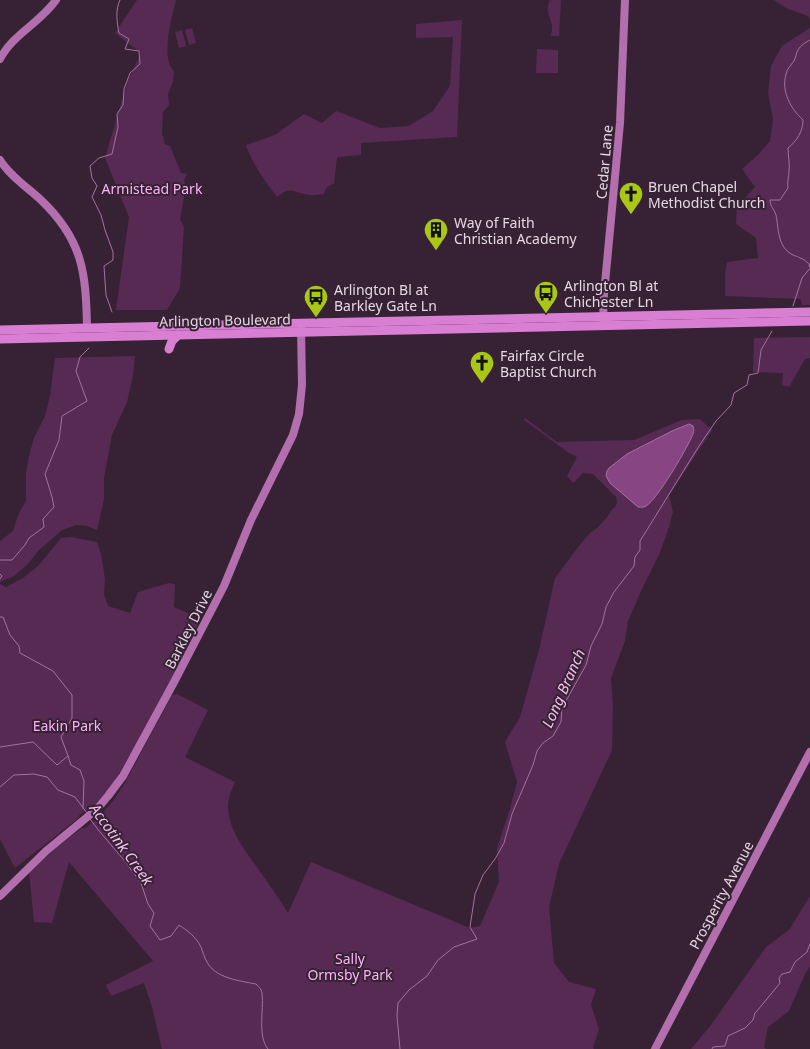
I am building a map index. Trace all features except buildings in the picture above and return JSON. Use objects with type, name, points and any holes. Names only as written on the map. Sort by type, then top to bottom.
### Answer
[{"type":"main road","name":"Arlington Boulevard","points":[[0,330],[301,328],[604,321],[810,312]]},
{"type":"main road","name":"Arlington Boulevard","points":[[604,321],[810,321]]},
{"type":"main road","name":"Arlington Boulevard","points":[[0,338],[178,335],[301,328]]},
{"type":"main road","points":[[169,349],[172,341],[178,335]]},
{"type":"street","points":[[0,59],[3,52],[16,38],[45,13],[56,0]]},
{"type":"street","name":"Cedar Lane","points":[[604,321],[603,305],[620,123],[625,0]]},
{"type":"street","points":[[0,160],[12,175],[50,208],[71,237],[84,270],[87,328]]},
{"type":"street","name":"Barkley Drive","points":[[0,896],[46,851],[96,809],[108,796],[123,776],[173,684],[224,586],[251,520],[289,445],[301,402],[301,328]]},
{"type":"street","name":"Prosperity Avenue","points":[[655,1049],[810,752]]},
{"type":"green space","name":"Armistead Park","points":[[137,0],[176,0],[167,47],[170,65],[174,71],[173,82],[168,94],[169,105],[163,112],[162,133],[165,144],[170,146],[181,173],[187,174],[184,180],[186,187],[180,219],[184,227],[180,288],[167,310],[116,310],[129,217],[105,158],[127,83],[141,53],[115,33]]},
{"type":"green space","points":[[550,0],[561,0],[559,36],[551,36],[552,25],[548,9]]},
{"type":"green space","points":[[774,0],[810,0],[810,21],[808,16],[788,9]]},
{"type":"green space","points":[[462,20],[457,137],[361,143],[361,155],[337,157],[334,184],[325,190],[324,194],[309,195],[290,191],[277,197],[256,166],[246,145],[275,135],[304,114],[322,123],[336,111],[380,128],[409,126],[433,111],[450,86],[453,37],[416,38],[416,24]]},
{"type":"green space","points":[[192,28],[196,43],[189,45],[185,30]]},
{"type":"green space","points":[[810,28],[810,265],[808,269],[810,269],[810,305],[802,305],[801,299],[725,296],[727,262],[758,258],[756,238],[736,224],[737,207],[755,187],[742,169],[770,141],[773,119],[768,93],[771,66],[782,46]]},
{"type":"green space","points":[[182,30],[186,46],[179,48],[175,32]]},
{"type":"green space","points":[[537,49],[558,50],[558,73],[536,73]]},
{"type":"green space","points":[[810,337],[810,358],[805,359],[789,387],[782,385],[783,373],[753,372],[754,338]]},
{"type":"green space","points":[[135,356],[127,402],[112,435],[104,478],[104,499],[97,530],[87,526],[76,525],[62,530],[14,576],[0,582],[0,541],[13,531],[19,513],[26,501],[26,473],[29,456],[34,438],[45,416],[50,396],[55,358]]},
{"type":"green space","name":"Sally Ormsby Park","points":[[525,418],[557,442],[634,440],[682,420],[700,419],[712,430],[669,495],[673,512],[669,527],[659,555],[628,621],[625,641],[611,678],[613,707],[612,750],[559,864],[549,907],[554,963],[569,982],[596,989],[591,1005],[599,1029],[594,1049],[162,1049],[144,983],[111,996],[106,985],[153,961],[69,862],[52,923],[34,922],[29,871],[57,847],[100,816],[113,801],[125,783],[172,695],[177,694],[208,710],[185,757],[235,782],[228,803],[231,824],[241,845],[288,913],[311,862],[470,928],[480,926],[499,882],[497,848],[517,782],[505,742],[520,717],[539,650],[555,578],[582,542],[607,517],[617,502],[616,497],[593,474],[583,473],[573,483],[567,476],[577,457],[524,420]]},
{"type":"green space","name":"Eakin Park","points":[[71,537],[97,542],[105,579],[104,595],[108,606],[130,613],[138,592],[169,583],[175,584],[174,607],[188,613],[199,622],[170,686],[133,754],[130,754],[105,795],[15,868],[0,839],[0,584],[6,587],[23,578],[39,565],[61,538]]},
{"type":"green space","points":[[810,896],[810,967],[789,1011],[768,1027],[764,1047],[766,1049],[691,1049],[711,1025],[766,947],[789,930]]},
{"type":"shaded area","points":[[689,424],[693,426],[694,430],[690,441],[664,484],[646,506],[638,507],[610,483],[606,476],[607,471],[627,454]]},
{"type":"waterway","points":[[112,312],[106,295],[104,266],[113,260],[113,252],[101,215],[92,197],[97,186],[92,178],[90,166],[99,158],[112,154],[118,127],[117,114],[123,105],[124,89],[130,73],[140,64],[139,51],[125,49],[129,39],[119,33],[117,12],[120,0]]},
{"type":"waterway","name":"Long Branch","points":[[810,40],[799,49],[786,74],[785,87],[788,100],[803,120],[803,124],[799,136],[788,148],[788,188],[780,200],[770,200],[776,215],[781,243],[788,252],[810,265]]},
{"type":"waterway","points":[[793,306],[802,278],[810,268],[809,265]]},
{"type":"waterway","name":"Long Branch","points":[[400,1049],[397,1016],[398,1003],[409,990],[427,976],[438,960],[454,947],[477,939],[470,927],[475,894],[483,875],[504,843],[512,814],[537,751],[543,743],[553,736],[561,722],[562,708],[586,665],[591,646],[602,624],[606,607],[614,592],[634,566],[635,557],[640,550],[640,541],[699,446],[716,421],[731,405],[734,393],[747,385],[749,375],[758,373],[761,350],[772,331]]},
{"type":"waterway","points":[[0,560],[12,560],[29,538],[44,527],[43,519],[54,507],[45,474],[59,440],[62,416],[87,401],[76,371],[80,357],[89,348]]},
{"type":"waterway","points":[[0,574],[2,576],[0,579]]},
{"type":"waterway","points":[[0,617],[3,617],[10,635],[19,646],[20,653],[53,671],[72,695],[72,718],[61,737],[68,756],[57,765],[33,742],[0,747]]},
{"type":"waterway","points":[[68,756],[71,765],[80,770],[84,781],[83,808]]},
{"type":"waterway","name":"Accotink Creek","points":[[0,787],[14,775],[34,774],[47,777],[58,790],[75,797],[87,813]]},
{"type":"waterway","name":"Accotink Creek","points":[[90,819],[141,883],[148,904],[154,913],[150,926],[160,940],[171,936],[179,925],[197,940],[207,962],[216,972],[228,978],[256,984],[259,987],[262,994],[263,1037],[268,1049]]},
{"type":"waterway","points":[[712,1049],[713,1047],[725,1046],[728,1036],[745,1028],[753,1020],[755,1013],[780,983],[779,978],[782,974],[790,972],[795,962],[807,952],[810,944]]},
{"type":"place","name":"Bruen Chapel Methodist Church","points":[[631,215]]},
{"type":"place","name":"Way of Faith Christian Academy","points":[[436,251]]},
{"type":"place","name":"Arlington Bl at Chichester Ln","points":[[546,314]]},
{"type":"place","name":"Arlington Bl at Barkley Gate Ln","points":[[316,318]]},
{"type":"place","name":"Fairfax Circle Baptist Church","points":[[482,384]]}]
